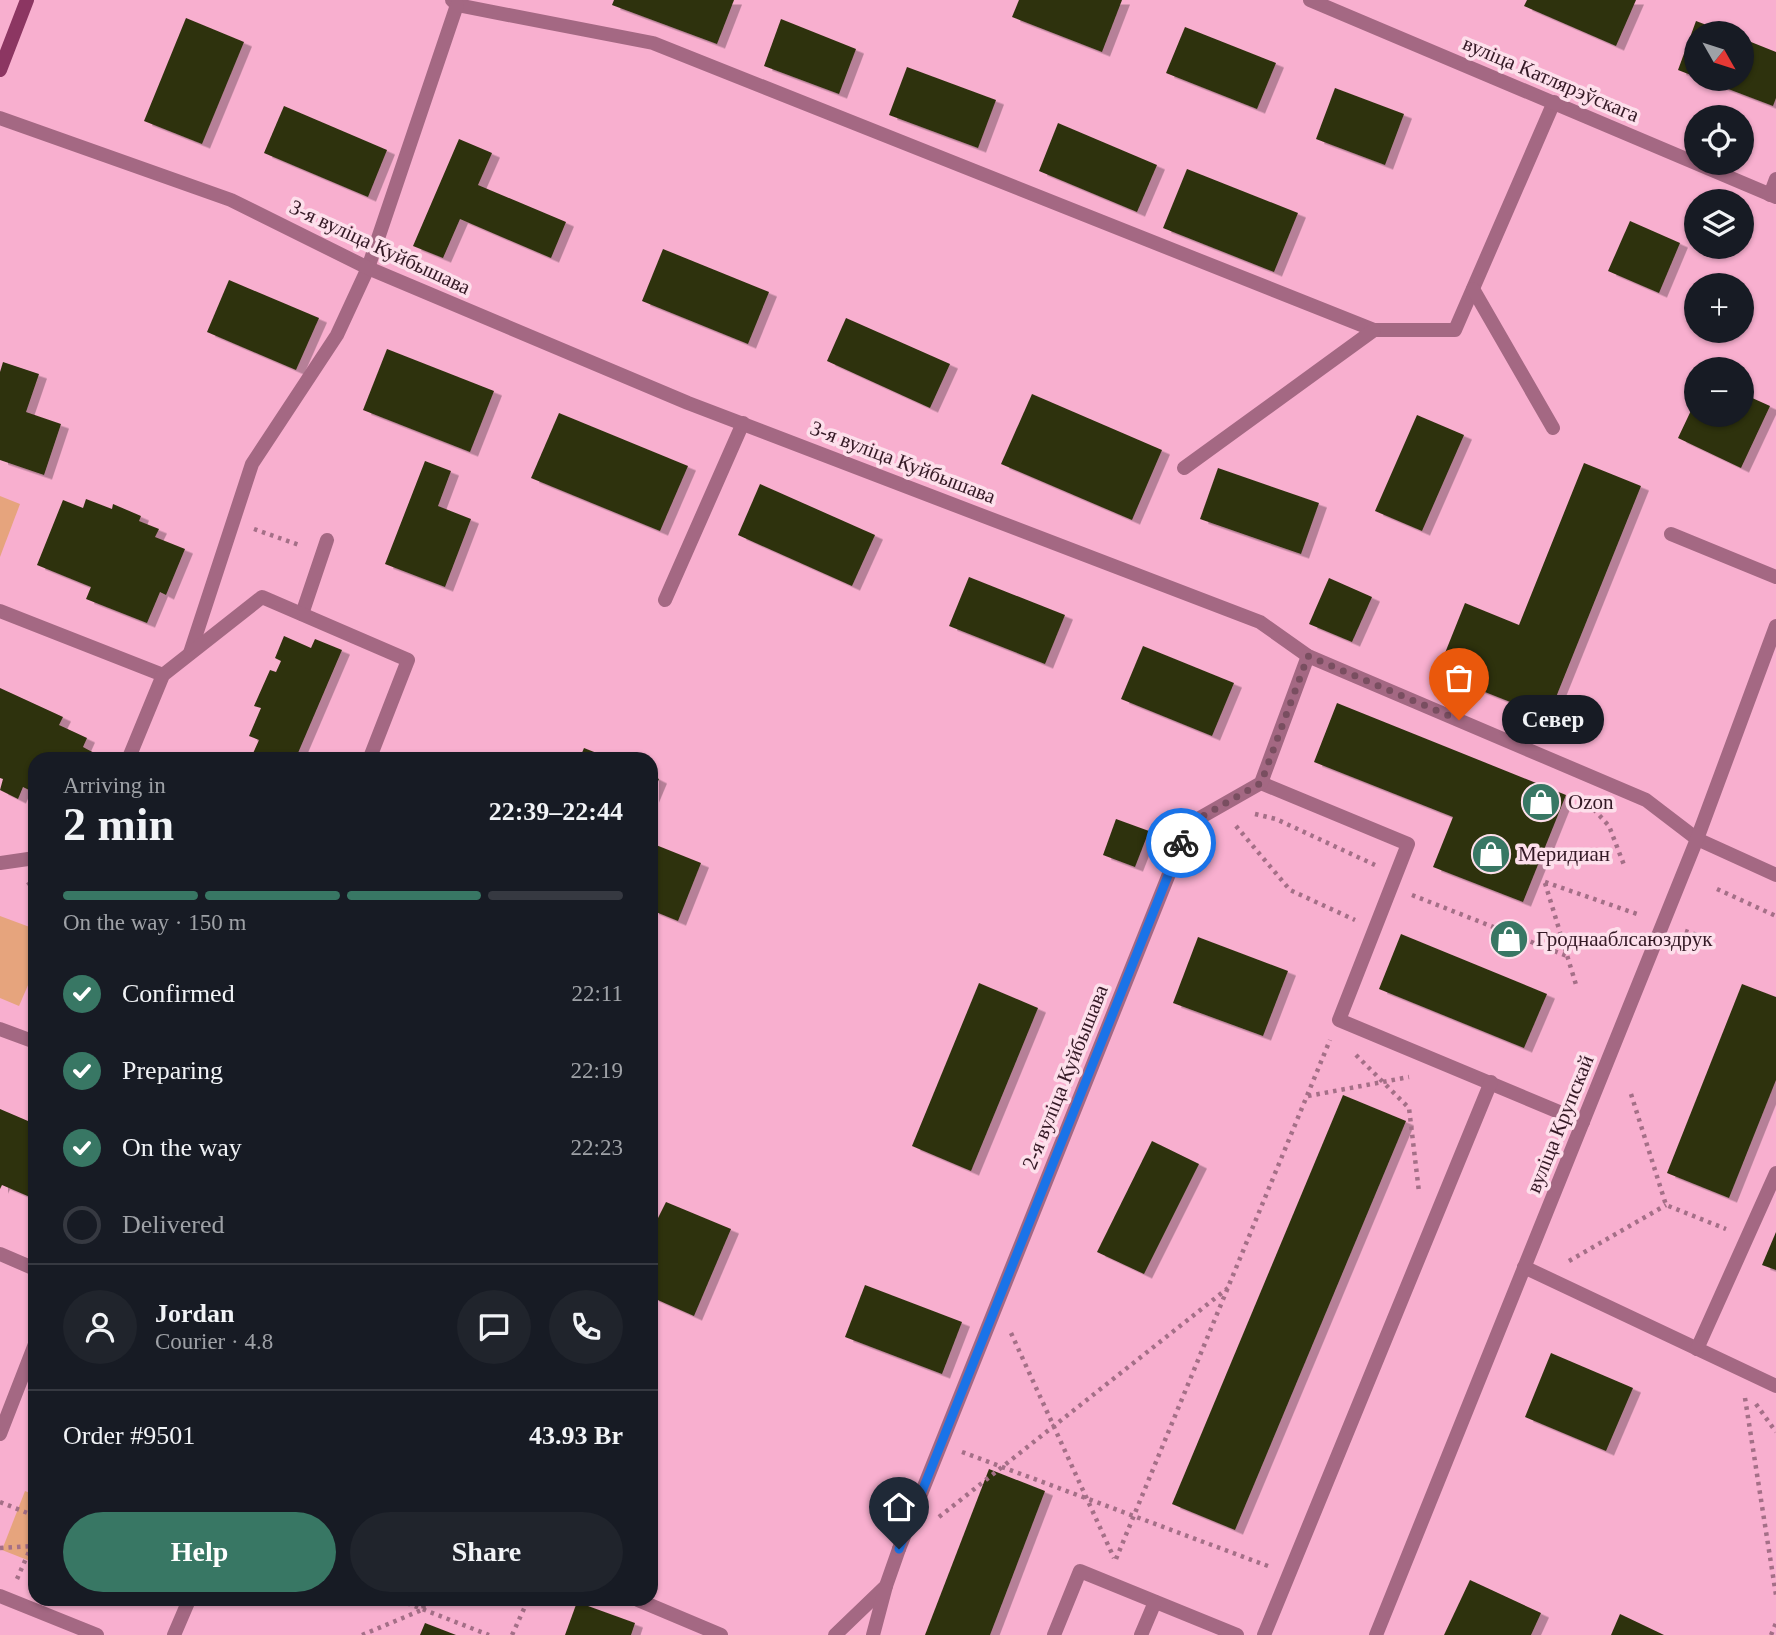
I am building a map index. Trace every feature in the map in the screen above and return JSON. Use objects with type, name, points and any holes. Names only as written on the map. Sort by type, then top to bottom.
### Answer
[{"type":"street","points":[[0,70],[27,0]]},
{"type":"street","name":"вуліца Катлярэўскага","points":[[1310,0],[1773,196]]},
{"type":"street","points":[[190,653],[252,464],[337,335],[368,268],[454,3],[653,43],[1374,330],[1455,330],[1554,103]]},
{"type":"street","name":"3-я вуліца Куйбышава","points":[[0,118],[231,200],[368,268],[688,404],[1260,622],[1308,656],[1646,800],[1697,839],[1776,875]]},
{"type":"street","points":[[1773,196],[1776,178]]},
{"type":"street","points":[[1472,289],[1553,428]]},
{"type":"street","points":[[1184,468],[1374,330]]},
{"type":"street","points":[[665,600],[743,423]]},
{"type":"street","points":[[1671,534],[1776,576]]},
{"type":"street","points":[[302,614],[325,547]]},
{"type":"street","points":[[131,752],[163,675],[262,597],[408,660],[372,752]]},
{"type":"street","points":[[0,611],[163,675]]},
{"type":"street","name":"вуліца Крупскай","points":[[1376,1635],[1697,839],[1776,626]]},
{"type":"street","points":[[1308,656],[1261,783],[1408,844],[1336,1026],[1454,1067],[1583,1122]]},
{"type":"street","name":"2-я вуліца Куйбышава","points":[[873,1635],[899,1549],[1189,824],[1261,783]]},
{"type":"street","points":[[0,863],[28,859]]},
{"type":"street","points":[[0,1029],[28,1039]]},
{"type":"street","points":[[1264,1635],[1491,1082]]},
{"type":"street","points":[[1697,1349],[1776,1172]]},
{"type":"street","points":[[0,1254],[28,1266]]},
{"type":"street","points":[[1524,1267],[1776,1386]]},
{"type":"street","points":[[0,1434],[28,1362]]},
{"type":"street","points":[[1054,1635],[1080,1571],[1237,1635]]},
{"type":"street","points":[[835,1635],[886,1586]]},
{"type":"street","points":[[4,1598],[97,1635]]},
{"type":"street","points":[[1141,1635],[1155,1602]]},
{"type":"street","points":[[174,1635],[186,1606]]},
{"type":"street","points":[[652,1606],[721,1635]]},
{"type":"path","points":[[234,521],[325,547]]},
{"type":"path","points":[[1581,772],[1580,795],[1609,825],[1624,865]]},
{"type":"path","points":[[1219,806],[1276,819],[1393,881],[1567,956]]},
{"type":"path","points":[[1219,806],[1290,890],[1374,928]]},
{"type":"path","points":[[1577,988],[1545,882],[1697,935]]},
{"type":"path","points":[[1717,889],[1776,916]]},
{"type":"path","points":[[997,1303],[1115,1562],[1336,1026],[1409,1108],[1420,1204]]},
{"type":"path","points":[[1307,1096],[1454,1067]]},
{"type":"path","points":[[1631,1094],[1666,1205]]},
{"type":"path","points":[[1666,1205],[1747,1238]]},
{"type":"path","points":[[1559,1266],[1666,1205]]},
{"type":"path","points":[[899,1549],[1229,1287]]},
{"type":"path","points":[[1744,1387],[1776,1595]]},
{"type":"path","points":[[940,1444],[1289,1574]]},
{"type":"path","points":[[0,1502],[28,1513]]},
{"type":"path","points":[[0,1548],[28,1546]]},
{"type":"path","points":[[4,1598],[28,1553]]},
{"type":"path","points":[[416,1606],[489,1635]]},
{"type":"path","points":[[512,1635],[525,1606]]},
{"type":"path","points":[[362,1635],[424,1609]]},
{"type":"path","points":[[1771,1635],[1776,1623]]},
{"type":"shaded area","points":[[0,496],[20,504],[0,557]]},
{"type":"shaded area","points":[[0,916],[28,926],[28,985],[19,1006],[0,998]]},
{"type":"shaded area","points":[[25,1491],[28,1492],[28,1560],[2,1550]]},
{"type":"building","points":[[614,0],[734,0],[717,44],[612,5]]},
{"type":"building","points":[[1019,0],[1122,0],[1102,52],[1012,17]]},
{"type":"building","points":[[1527,0],[1636,0],[1616,46],[1524,6]]},
{"type":"building","points":[[186,18],[244,42],[202,144],[144,121]]},
{"type":"building","points":[[781,19],[856,49],[839,94],[764,66]]},
{"type":"building","points":[[1185,27],[1276,63],[1257,109],[1166,73]]},
{"type":"building","points":[[1754,43],[1776,52],[1776,98],[1773,106],[1734,91],[1754,91]]},
{"type":"building","points":[[1684,54],[1684,72],[1678,70]]},
{"type":"building","points":[[907,67],[996,100],[978,148],[889,115]]},
{"type":"building","points":[[1335,88],[1404,114],[1385,165],[1316,139]]},
{"type":"building","points":[[284,106],[387,150],[368,197],[264,153]]},
{"type":"building","points":[[1058,123],[1157,165],[1137,212],[1039,171]]},
{"type":"building","points":[[459,139],[492,153],[478,185],[566,222],[551,258],[460,219],[443,258],[413,246]]},
{"type":"building","points":[[1187,169],[1298,213],[1274,272],[1163,228]]},
{"type":"building","points":[[1630,221],[1680,243],[1659,293],[1608,271]]},
{"type":"building","points":[[663,249],[769,292],[748,344],[642,301]]},
{"type":"building","points":[[229,280],[319,318],[296,370],[207,332]]},
{"type":"building","points":[[846,318],[950,364],[930,408],[827,361]]},
{"type":"building","points":[[387,349],[494,391],[470,452],[363,410]]},
{"type":"building","points":[[3,362],[39,374],[26,412],[61,424],[44,475],[0,460],[0,372]]},
{"type":"building","points":[[1032,394],[1162,450],[1132,520],[1001,464]]},
{"type":"building","points":[[1754,399],[1770,406],[1741,468],[1678,438],[1684,425],[1754,427]]},
{"type":"building","points":[[559,413],[688,466],[660,531],[531,478]]},
{"type":"building","points":[[1417,415],[1464,435],[1422,531],[1375,511]]},
{"type":"building","points":[[425,461],[451,471],[438,506],[471,519],[445,587],[385,564]]},
{"type":"building","points":[[1584,463],[1641,486],[1548,717],[1437,673],[1465,603],[1519,625]]},
{"type":"building","points":[[1218,468],[1319,503],[1301,554],[1200,519]]},
{"type":"building","points":[[760,484],[875,535],[852,586],[738,535]]},
{"type":"building","points":[[86,499],[112,509],[113,504],[141,516],[139,521],[159,529],[155,537],[185,549],[166,595],[160,592],[147,623],[86,599],[91,587],[37,565],[63,500],[83,508]]},
{"type":"building","points":[[969,577],[1065,615],[1045,664],[949,626]]},
{"type":"building","points":[[1329,578],[1372,597],[1352,642],[1309,624]]},
{"type":"building","points":[[284,636],[311,648],[315,639],[342,650],[298,752],[254,752],[259,740],[249,736],[261,708],[254,706],[270,670],[276,672],[281,661],[275,658]]},
{"type":"building","points":[[1143,646],[1234,683],[1212,736],[1121,699]]},
{"type":"building","points":[[0,688],[63,717],[59,725],[87,738],[83,747],[92,752],[28,752],[28,790],[23,787],[18,799],[0,790],[3,779],[0,778]]},
{"type":"building","points":[[1337,703],[1566,795],[1523,902],[1433,867],[1453,817],[1314,762]]},
{"type":"building","points":[[1116,819],[1149,831],[1135,867],[1103,855]]},
{"type":"building","points":[[658,846],[701,863],[678,921],[658,913]]},
{"type":"building","points":[[1401,934],[1547,994],[1524,1048],[1379,989]]},
{"type":"building","points":[[1198,937],[1288,971],[1263,1036],[1173,1003]]},
{"type":"building","points":[[979,983],[1038,1008],[971,1171],[912,1146]]},
{"type":"building","points":[[1742,984],[1776,997],[1776,1080],[1729,1198],[1667,1173]]},
{"type":"building","points":[[1343,1095],[1406,1121],[1235,1530],[1172,1504]]},
{"type":"building","points":[[0,1109],[28,1121],[28,1196],[2,1185],[0,1189]]},
{"type":"building","points":[[1152,1141],[1199,1164],[1144,1274],[1097,1252]]},
{"type":"building","points":[[666,1202],[731,1229],[694,1316],[658,1300],[658,1218]]},
{"type":"building","points":[[1776,1232],[1776,1270],[1762,1265]]},
{"type":"building","points":[[865,1285],[962,1322],[942,1374],[845,1337]]},
{"type":"building","points":[[1551,1353],[1633,1388],[1606,1451],[1525,1417]]},
{"type":"building","points":[[989,1469],[1045,1491],[990,1635],[925,1635]]},
{"type":"building","points":[[1470,1580],[1541,1613],[1531,1635],[1444,1635]]},
{"type":"building","points":[[576,1606],[588,1606],[635,1623],[631,1635],[565,1635]]},
{"type":"building","points":[[1620,1614],[1664,1635],[1611,1635]]},
{"type":"building","points":[[425,1623],[456,1635],[420,1635]]},
{"type":"way so far","points":[[1181,843],[1189,824],[1261,783],[1308,656],[1459,720]]},
{"type":"place","name":"Север","points":[[1459,720]]},
{"type":"place","name":"Ozon","points":[[1541,802]]},
{"type":"place","name":"Меридиан","points":[[1491,854]]},
{"type":"place","name":"Гроднааблсаюздрук","points":[[1509,939]]},
{"type":"route","points":[[899,1549],[1181,843]]}]
